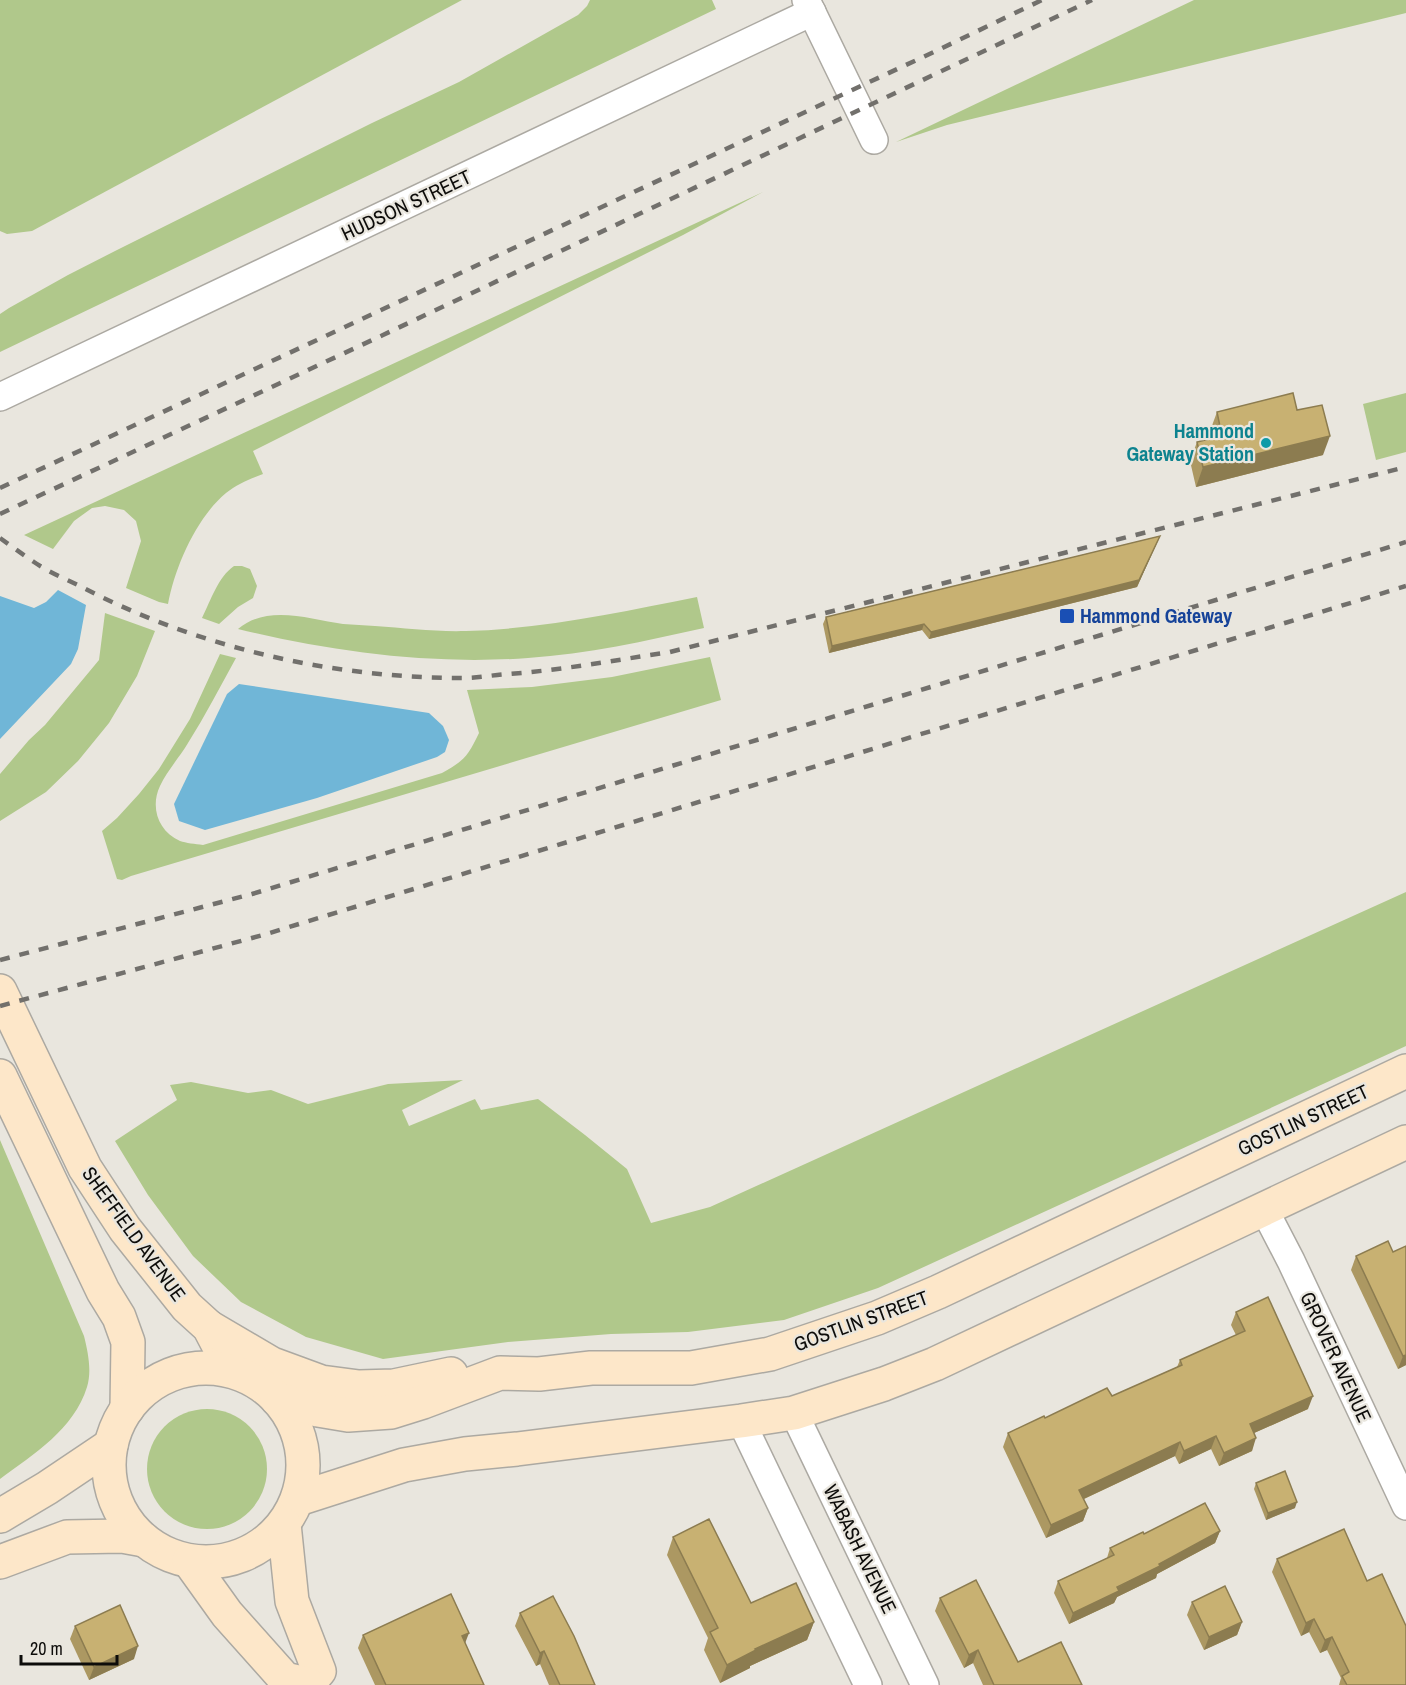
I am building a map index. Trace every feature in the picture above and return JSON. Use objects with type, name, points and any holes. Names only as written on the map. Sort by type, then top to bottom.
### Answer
[{"type":"main road","name":"SHEFFIELD AVENUE","points":[[0,991],[85,1168],[125,1229],[187,1307],[209,1327],[232,1371]]},
{"type":"main road","name":"GOSTLIN STREET","points":[[277,1399],[348,1415],[391,1412],[500,1373],[539,1374],[591,1368],[691,1368],[770,1354],[877,1318],[938,1292],[1406,1071]]},
{"type":"main road","name":"SHEFFIELD AVENUE","points":[[0,1076],[103,1291],[119,1317],[128,1342],[127,1409]]},
{"type":"main road","points":[[189,1561],[227,1614],[285,1679],[308,1685],[319,1671],[292,1601],[291,1512],[304,1473],[302,1445],[293,1419],[277,1399],[256,1381],[232,1371],[203,1367],[174,1373],[147,1388],[127,1409],[117,1426],[111,1444],[109,1465],[111,1486],[118,1506],[129,1524],[144,1539],[165,1553],[189,1561],[215,1562],[241,1556],[265,1543],[291,1512],[404,1465],[465,1454],[794,1413],[884,1384],[935,1364],[1406,1142]]},
{"type":"main road","points":[[209,1327],[272,1364],[321,1382],[359,1388],[394,1386],[447,1374],[500,1373]]},
{"type":"main road","points":[[0,1516],[85,1464],[111,1444]]},
{"type":"main road","points":[[0,1562],[67,1537],[122,1536],[144,1539]]},
{"type":"street","points":[[809,6],[874,140]]},
{"type":"street","name":"HUDSON STREET","points":[[0,397],[809,6]]},
{"type":"street","name":"GROVER AVENUE","points":[[1264,1209],[1291,1260],[1406,1506]]},
{"type":"street","name":"WABASH AVENUE","points":[[794,1413],[925,1685]]},
{"type":"street","points":[[741,1421],[868,1685]]},
{"type":"green space","points":[[0,0],[462,0],[32,231],[7,234],[0,231]]},
{"type":"green space","points":[[590,0],[712,0],[716,9],[0,352],[0,314],[9,308],[117,250],[459,82],[578,15]]},
{"type":"green space","points":[[1194,0],[1406,0],[1406,13],[947,125],[896,142]]},
{"type":"green space","points":[[763,192],[683,235],[253,451],[263,474],[230,490],[215,503],[205,516],[188,544],[168,604],[126,588],[141,541],[136,521],[124,510],[105,506],[92,508],[74,521],[53,549],[24,535]]},
{"type":"green space","points":[[1406,393],[1406,452],[1376,460],[1363,404]]},
{"type":"green space","points":[[234,566],[250,569],[257,586],[253,598],[238,607],[219,624],[202,618],[219,583]]},
{"type":"green space","points":[[697,597],[704,628],[594,650],[528,658],[455,660],[382,655],[309,644],[238,629],[249,621],[262,617],[289,615],[343,624],[455,631],[495,630],[582,619]]},
{"type":"green space","points":[[105,613],[155,631],[137,676],[109,723],[78,761],[46,792],[0,821],[0,774],[45,725],[99,660]]},
{"type":"green space","points":[[220,654],[236,658],[194,733],[163,780],[156,802],[161,825],[172,837],[180,841],[203,845],[449,769],[465,757],[479,733],[467,690],[532,687],[612,677],[710,657],[721,700],[122,880],[117,879],[102,831],[117,818],[159,769],[190,719]]},
{"type":"green space","points":[[1406,892],[1406,1046],[878,1288],[784,1320],[688,1332],[611,1334],[508,1342],[383,1359],[306,1337],[241,1302],[193,1256],[148,1195],[115,1141],[177,1100],[170,1085],[191,1082],[248,1093],[271,1090],[308,1104],[388,1084],[463,1080],[402,1110],[409,1126],[475,1099],[481,1110],[538,1099],[627,1169],[651,1223],[710,1207]]},
{"type":"green space","points":[[0,1140],[84,1336],[89,1368],[87,1387],[73,1416],[51,1439],[0,1479]]},
{"type":"green space","points":[[207,1409],[230,1414],[249,1427],[262,1446],[267,1469],[262,1492],[249,1511],[230,1524],[207,1529],[184,1524],[165,1511],[152,1492],[147,1469],[152,1446],[165,1427],[184,1414]]},
{"type":"water","points":[[58,590],[86,605],[78,649],[71,664],[0,739],[0,596],[34,608],[46,602]]},
{"type":"water","points":[[239,684],[429,713],[443,726],[449,740],[445,752],[437,757],[317,798],[205,830],[179,821],[174,804],[227,694]]},
{"type":"building","points":[[1293,393],[1297,410],[1322,405],[1330,436],[1203,467],[1197,442],[1222,436],[1217,412]]},
{"type":"building","points":[[1160,536],[1139,580],[931,632],[924,624],[832,646],[826,617]]},
{"type":"building","points":[[1388,1241],[1393,1252],[1406,1246],[1406,1355],[1403,1356],[1356,1256]]},
{"type":"building","points":[[1268,1297],[1313,1396],[1250,1424],[1256,1438],[1224,1453],[1216,1436],[1184,1451],[1180,1442],[1079,1490],[1088,1508],[1051,1525],[1008,1433],[1107,1388],[1112,1396],[1182,1365],[1180,1360],[1245,1331],[1236,1312]]},
{"type":"building","points":[[1285,1471],[1297,1502],[1268,1513],[1256,1483]]},
{"type":"building","points":[[1205,1503],[1220,1531],[1159,1564],[1160,1566],[1117,1587],[1119,1591],[1073,1613],[1058,1581],[1114,1555],[1110,1548],[1143,1532],[1144,1534]]},
{"type":"building","points":[[709,1519],[751,1603],[796,1583],[814,1622],[755,1649],[727,1665],[710,1632],[718,1628],[673,1537]]},
{"type":"building","points":[[1344,1529],[1367,1581],[1382,1574],[1406,1626],[1406,1685],[1347,1685],[1342,1676],[1349,1672],[1332,1637],[1325,1640],[1314,1619],[1306,1623],[1277,1559]]},
{"type":"building","points":[[976,1580],[1018,1662],[1061,1642],[1082,1685],[994,1685],[978,1650],[969,1655],[940,1598]]},
{"type":"building","points":[[1225,1586],[1242,1622],[1209,1637],[1192,1602]]},
{"type":"building","points":[[451,1594],[469,1633],[462,1636],[484,1685],[386,1685],[363,1635]]},
{"type":"building","points":[[553,1596],[574,1636],[595,1685],[560,1685],[544,1651],[540,1653],[520,1613]]},
{"type":"building","points":[[120,1605],[138,1646],[94,1667],[75,1626]]},
{"type":"railway","points":[[0,488],[1042,0]]},
{"type":"railway","points":[[0,514],[1092,0]]},
{"type":"railway","points":[[0,538],[44,568],[123,607],[216,642],[264,655],[363,672],[413,677],[469,678],[549,670],[670,652],[1406,467]]},
{"type":"railway","points":[[0,960],[252,894],[1406,542]]},
{"type":"railway","points":[[0,1006],[263,935],[1406,586]]},
{"type":"place","name":"Hammond Gateway Station","points":[[1266,443]]},
{"type":"place","name":"Hammond Gateway","points":[[1067,616]]}]
